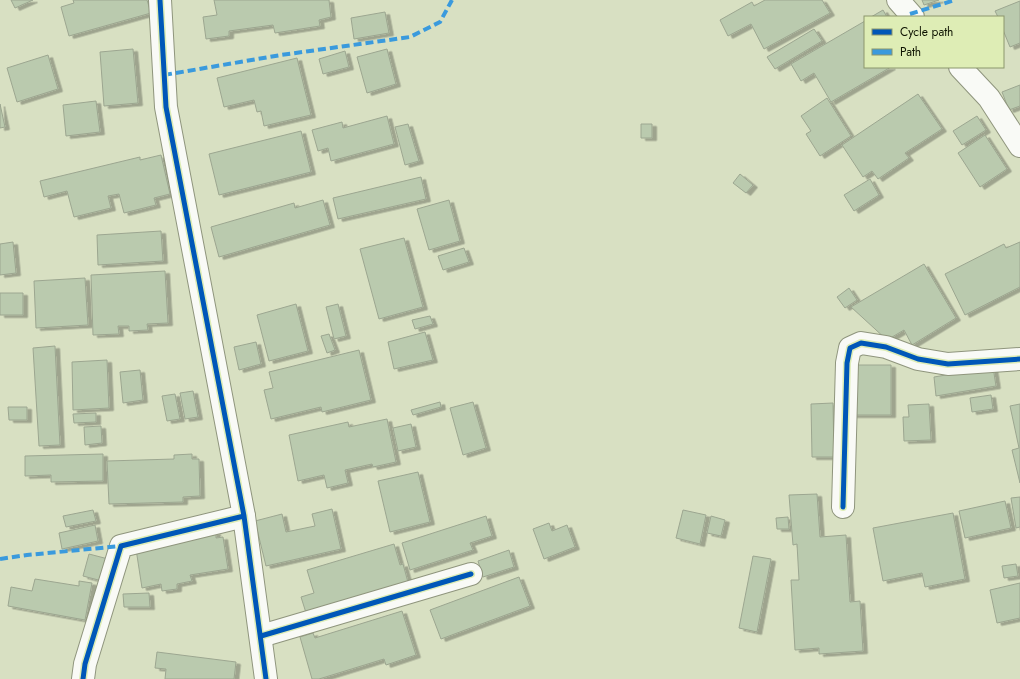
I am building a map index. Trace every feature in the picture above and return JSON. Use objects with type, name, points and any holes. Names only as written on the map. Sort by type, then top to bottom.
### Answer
[{"type":"street","points":[[160,0],[166,107],[244,516],[266,679]]},
{"type":"street","points":[[898,0],[912,16]]},
{"type":"street","points":[[961,68],[989,98],[1020,146]]},
{"type":"street","points":[[843,507],[847,363],[850,348],[862,343],[886,348],[918,359],[948,364],[1020,359]]},
{"type":"street","points":[[83,679],[85,664],[121,546],[244,516]]},
{"type":"street","points":[[260,636],[471,574]]},
{"type":"building","points":[[11,0],[33,0],[15,8]]},
{"type":"building","points":[[73,0],[147,0],[151,13],[69,36],[61,7],[74,3]]},
{"type":"building","points":[[214,0],[329,0],[331,17],[319,20],[320,26],[275,33],[273,25],[229,31],[229,36],[206,39],[203,17],[217,15]]},
{"type":"building","points":[[765,0],[822,0],[830,13],[764,49],[751,24],[728,36],[720,20],[752,2],[754,6]]},
{"type":"building","points":[[922,0],[939,0],[924,5]]},
{"type":"building","points":[[1020,1],[1020,43],[1010,47],[1004,32],[1004,16],[998,16],[995,11]]},
{"type":"building","points":[[883,10],[886,16],[873,16]]},
{"type":"building","points":[[385,12],[389,33],[354,39],[351,18]]},
{"type":"building","points":[[864,22],[864,68],[889,68],[831,102],[814,73],[801,81],[791,64]]},
{"type":"building","points":[[814,29],[822,41],[775,69],[767,57]]},
{"type":"building","points":[[133,49],[138,103],[104,106],[100,52]]},
{"type":"building","points":[[387,49],[396,84],[367,93],[357,57]]},
{"type":"building","points":[[345,51],[349,67],[323,74],[319,59]]},
{"type":"building","points":[[48,55],[58,89],[17,102],[7,68]]},
{"type":"building","points":[[297,58],[311,115],[264,126],[261,111],[257,112],[254,100],[224,107],[217,78]]},
{"type":"building","points":[[1020,85],[1020,106],[1009,110],[1002,92]]},
{"type":"building","points":[[918,94],[942,129],[905,153],[909,158],[878,179],[872,171],[863,177],[842,145]]},
{"type":"building","points":[[827,98],[851,136],[820,156],[806,134],[811,131],[801,116]]},
{"type":"building","points":[[96,101],[100,132],[66,136],[63,105]]},
{"type":"building","points":[[0,104],[5,127],[0,128]]},
{"type":"building","points":[[387,116],[394,144],[331,161],[328,148],[318,151],[312,130],[342,122],[343,128]]},
{"type":"building","points":[[977,116],[986,130],[962,145],[953,131]]},
{"type":"building","points":[[408,124],[419,161],[405,165],[395,127]]},
{"type":"building","points":[[641,124],[652,124],[652,138],[641,138]]},
{"type":"building","points":[[301,131],[311,172],[219,195],[209,154]]},
{"type":"building","points":[[985,135],[1007,169],[980,187],[958,153]]},
{"type":"building","points":[[161,155],[170,194],[154,198],[156,205],[124,213],[119,194],[108,196],[111,208],[74,217],[67,191],[44,197],[40,181],[140,157],[140,160]]},
{"type":"building","points":[[740,174],[753,185],[746,193],[733,183]]},
{"type":"building","points":[[421,177],[426,199],[338,219],[333,198]]},
{"type":"building","points":[[870,179],[879,195],[854,211],[844,195]]},
{"type":"building","points":[[323,200],[330,225],[219,257],[211,227],[294,203],[295,208]]},
{"type":"building","points":[[449,200],[460,241],[429,250],[417,209]]},
{"type":"building","points":[[161,231],[163,261],[98,265],[97,235]]},
{"type":"building","points":[[404,238],[423,307],[379,319],[360,249]]},
{"type":"building","points":[[13,242],[16,273],[0,275],[0,244]]},
{"type":"building","points":[[1020,242],[1020,287],[965,315],[945,274],[1004,244],[1006,248]]},
{"type":"building","points":[[464,248],[469,262],[443,270],[438,256]]},
{"type":"building","points":[[924,264],[956,318],[912,345],[904,330],[887,340],[851,307]]},
{"type":"building","points":[[165,271],[168,323],[147,324],[148,330],[129,331],[129,326],[118,326],[119,334],[93,335],[91,275]]},
{"type":"building","points":[[85,278],[88,325],[36,328],[34,281]]},
{"type":"building","points":[[849,288],[857,300],[845,308],[837,297]]},
{"type":"building","points":[[0,293],[23,293],[23,315],[0,315]]},
{"type":"building","points":[[296,304],[308,351],[269,361],[257,315]]},
{"type":"building","points":[[338,304],[346,336],[334,339],[326,307]]},
{"type":"building","points":[[430,316],[433,324],[415,329],[412,320]]},
{"type":"building","points":[[425,332],[433,360],[394,369],[388,342]]},
{"type":"building","points":[[329,334],[335,350],[327,353],[321,336]]},
{"type":"building","points":[[256,342],[261,364],[239,370],[234,347]]},
{"type":"building","points":[[55,346],[60,445],[39,446],[33,348]]},
{"type":"building","points":[[359,350],[371,400],[322,412],[321,407],[271,419],[264,390],[273,388],[269,372]]},
{"type":"building","points":[[107,360],[109,408],[73,410],[72,362]]},
{"type":"building","points":[[853,365],[891,365],[891,415],[852,415]]},
{"type":"building","points":[[993,367],[996,386],[936,396],[934,377]]},
{"type":"building","points":[[140,370],[143,400],[123,403],[120,372]]},
{"type":"building","points":[[193,391],[198,417],[185,419],[180,393]]},
{"type":"building","points":[[175,394],[180,419],[167,421],[162,396]]},
{"type":"building","points":[[991,395],[993,409],[972,412],[970,398]]},
{"type":"building","points":[[440,402],[441,407],[413,415],[411,410]]},
{"type":"building","points":[[473,402],[486,448],[463,455],[450,408]]},
{"type":"building","points":[[833,403],[834,457],[812,457],[811,404]]},
{"type":"building","points":[[929,404],[931,440],[904,441],[903,417],[909,417],[908,405]]},
{"type":"building","points":[[1020,404],[1020,483],[1012,450],[1019,448],[1010,406]]},
{"type":"building","points":[[8,407],[27,407],[27,420],[9,420]]},
{"type":"building","points":[[96,413],[96,422],[74,423],[73,414]]},
{"type":"building","points":[[387,419],[396,462],[373,467],[372,464],[345,470],[348,483],[327,488],[324,475],[298,481],[289,435],[348,422],[349,427]]},
{"type":"building","points":[[411,424],[416,447],[398,451],[393,428]]},
{"type":"building","points":[[101,426],[102,443],[85,445],[84,427]]},
{"type":"building","points":[[103,454],[103,481],[51,482],[51,475],[25,476],[25,456]]},
{"type":"building","points":[[192,454],[192,459],[199,459],[200,496],[183,497],[183,502],[109,504],[107,461],[174,459],[174,455]]},
{"type":"building","points":[[418,472],[430,522],[390,532],[378,481]]},
{"type":"building","points":[[817,494],[820,537],[846,535],[850,602],[860,601],[863,651],[819,654],[819,648],[795,650],[791,580],[799,580],[797,544],[793,545],[789,495]]},
{"type":"building","points":[[1020,497],[1020,527],[1016,528],[1011,498]]},
{"type":"building","points":[[1005,501],[1011,528],[965,538],[959,511]]},
{"type":"building","points":[[332,509],[341,549],[266,566],[255,521],[282,514],[286,532],[315,526],[312,514]]},
{"type":"building","points":[[93,510],[96,521],[66,527],[63,516]]},
{"type":"building","points":[[683,510],[706,515],[700,544],[676,538]]},
{"type":"building","points":[[953,513],[965,579],[925,587],[922,573],[883,581],[873,528]]},
{"type":"building","points":[[486,516],[492,536],[470,543],[473,550],[410,570],[402,543]]},
{"type":"building","points":[[711,516],[725,520],[721,536],[707,533]]},
{"type":"building","points":[[788,517],[789,529],[777,529],[776,518]]},
{"type":"building","points":[[549,523],[552,531],[567,525],[575,547],[544,559],[533,529]]},
{"type":"building","points":[[95,525],[98,541],[62,549],[59,533]]},
{"type":"building","points":[[216,532],[216,538],[223,537],[228,569],[190,575],[192,581],[177,584],[177,589],[162,591],[161,584],[142,588],[136,549]]},
{"type":"building","points":[[394,544],[400,565],[403,564],[409,586],[307,616],[301,597],[314,593],[307,570]]},
{"type":"building","points":[[509,550],[514,567],[483,577],[478,561]]},
{"type":"building","points":[[89,554],[112,560],[106,582],[83,576]]},
{"type":"building","points":[[753,556],[771,559],[757,632],[739,628]]},
{"type":"building","points":[[1016,564],[1018,576],[1004,578],[1002,566]]},
{"type":"building","points":[[519,577],[530,606],[441,639],[430,610]]},
{"type":"building","points":[[35,579],[79,586],[79,581],[92,583],[85,620],[8,606],[11,587],[32,591]]},
{"type":"building","points":[[1020,583],[1020,618],[997,623],[990,590]]},
{"type":"building","points":[[149,593],[150,607],[124,607],[123,594]]},
{"type":"building","points":[[402,611],[416,655],[386,665],[384,659],[319,679],[312,679],[300,637],[313,633],[315,638]]},
{"type":"building","points":[[157,652],[236,662],[234,679],[165,679],[166,669],[155,668]]},
{"type":"marked path","points":[[164,75],[281,55],[410,37],[440,22],[452,0]]},
{"type":"marked path","points":[[910,14],[955,0]]},
{"type":"marked path","points":[[0,559],[121,546]]},
{"type":"cycle path","points":[[160,0],[166,107],[244,516],[266,679]]},
{"type":"cycle path","points":[[843,507],[847,363],[850,348],[861,343],[886,347],[918,359],[948,364],[1020,359]]},
{"type":"cycle path","points":[[83,679],[85,664],[121,546],[244,516]]},
{"type":"cycle path","points":[[261,636],[471,574]]}]
